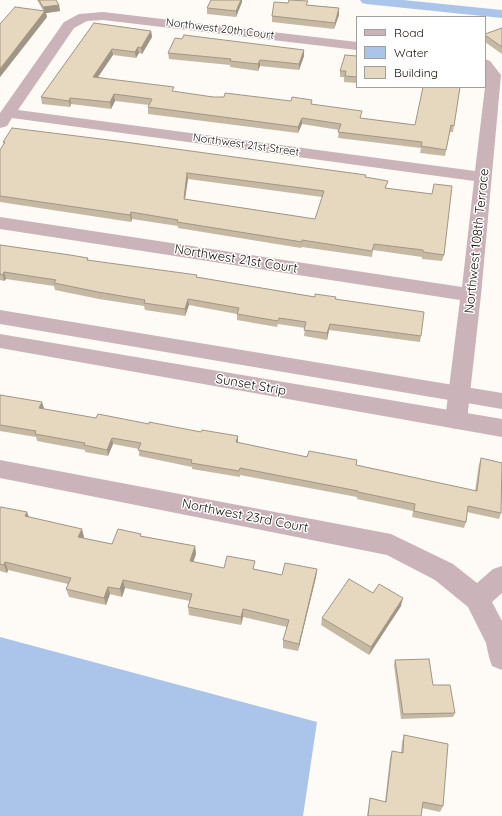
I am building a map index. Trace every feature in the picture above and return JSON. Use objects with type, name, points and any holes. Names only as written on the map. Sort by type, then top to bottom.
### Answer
[{"type":"street","name":"Northwest 20th Court","points":[[4,118],[70,25],[84,17],[103,16],[356,46]]},
{"type":"street","name":"Northwest 108th Terrace","points":[[456,420],[472,295],[493,75],[486,64]]},
{"type":"street","name":"Northwest 21st Street","points":[[4,118],[484,177]]},
{"type":"street","name":"Northwest 21st Court","points":[[0,223],[472,295]]},
{"type":"street","name":"Sunset Strip","points":[[0,317],[502,400]]},
{"type":"street","name":"Sunset Strip","points":[[0,341],[502,428]]},
{"type":"street","name":"Northwest 23rd Court","points":[[0,469],[391,545],[444,572],[477,599]]},
{"type":"street","points":[[502,577],[477,599],[499,642],[502,657]]},
{"type":"water","points":[[0,637],[317,722],[303,816],[0,816]]},
{"type":"building","points":[[39,0],[56,0],[59,5],[43,7]]},
{"type":"building","points":[[211,0],[241,0],[236,11],[207,8]]},
{"type":"building","points":[[289,0],[308,1],[306,5],[339,8],[335,23],[272,16],[274,2],[288,3]]},
{"type":"building","points":[[15,7],[45,11],[0,69],[0,24]]},
{"type":"building","points":[[94,23],[151,31],[141,48],[138,47],[135,52],[112,49],[93,77],[174,87],[172,91],[213,97],[224,97],[225,93],[291,101],[292,97],[312,100],[311,104],[362,111],[360,118],[415,125],[423,88],[460,88],[454,126],[451,125],[446,150],[421,146],[422,142],[338,132],[341,124],[302,118],[298,127],[148,107],[152,99],[114,94],[110,102],[70,98],[69,101],[41,97]]},
{"type":"building","points":[[502,28],[502,47],[486,36],[486,34]]},
{"type":"building","points":[[184,35],[304,50],[299,64],[260,60],[258,64],[230,61],[231,59],[168,53],[175,38],[182,39]]},
{"type":"building","points":[[345,55],[356,56],[356,77],[345,76],[346,71],[340,71]]},
{"type":"building","points":[[12,128],[366,175],[365,177],[388,181],[385,188],[432,194],[434,184],[452,186],[444,255],[423,252],[423,250],[374,244],[372,251],[302,240],[302,242],[177,222],[178,220],[131,212],[130,215],[0,196],[0,150],[5,142],[3,142]],"holes":[[[187,173],[324,191],[315,219],[184,199]]]},
{"type":"building","points":[[0,245],[88,258],[87,260],[197,275],[196,277],[315,297],[315,294],[336,297],[335,299],[424,312],[421,336],[330,324],[327,333],[304,330],[306,322],[279,318],[278,321],[237,314],[239,308],[188,299],[185,309],[144,303],[145,300],[54,283],[56,280],[4,272],[3,275],[0,274]]},
{"type":"building","points":[[0,395],[42,402],[39,408],[96,418],[98,414],[149,424],[149,422],[201,432],[202,430],[238,436],[236,442],[307,457],[309,451],[357,460],[356,465],[477,491],[481,458],[502,463],[501,513],[468,506],[466,522],[414,511],[415,504],[358,491],[240,468],[239,471],[191,463],[192,460],[138,450],[141,443],[112,438],[107,450],[84,445],[85,443],[35,434],[36,431],[0,425]]},
{"type":"building","points":[[1,507],[27,512],[25,516],[82,529],[78,537],[112,544],[118,529],[141,534],[140,536],[195,546],[190,561],[224,568],[227,556],[255,561],[253,569],[282,575],[285,563],[317,569],[299,644],[283,640],[289,620],[243,609],[241,617],[188,607],[192,594],[123,580],[120,589],[108,587],[104,598],[66,589],[71,578],[5,562],[4,565],[0,564]]},
{"type":"building","points":[[349,579],[373,593],[379,584],[403,598],[371,647],[322,618]]},
{"type":"building","points":[[429,659],[433,685],[450,685],[455,713],[403,714],[395,660]]},
{"type":"building","points":[[404,735],[448,744],[443,806],[423,802],[421,816],[368,816],[370,798],[386,802],[392,751],[403,753]]},
{"type":"waterway","points":[[366,0],[502,14]]}]
